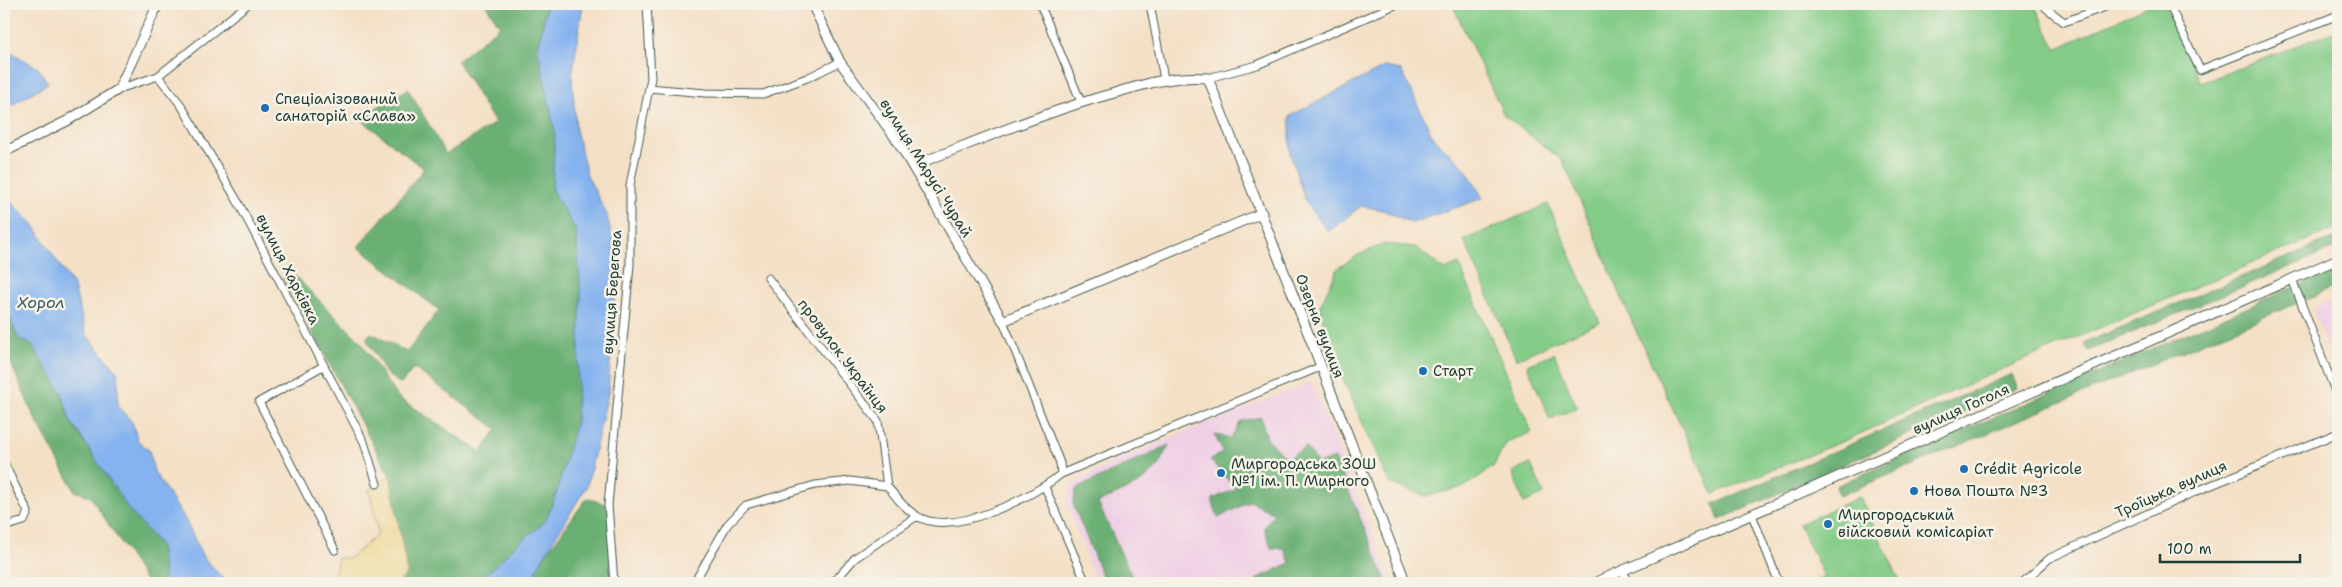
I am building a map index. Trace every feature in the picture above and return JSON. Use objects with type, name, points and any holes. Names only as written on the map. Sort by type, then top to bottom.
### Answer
[{"type":"street","points":[[119,89],[158,4]]},
{"type":"street","points":[[7,151],[67,121],[119,89],[158,76],[248,4]]},
{"type":"street","name":"вулиця Берегова","points":[[614,583],[608,505],[630,265],[630,185],[651,78],[647,4]]},
{"type":"street","name":"вулиця Марусі Чурай","points":[[812,4],[840,62],[896,140],[1003,321],[1060,463],[1061,474]]},
{"type":"street","points":[[1040,4],[1081,102]]},
{"type":"street","points":[[1150,4],[1164,79]]},
{"type":"street","points":[[912,166],[1081,102],[1164,79],[1191,76],[1208,78],[1257,64],[1397,4]]},
{"type":"street","points":[[2044,4],[2046,8],[2064,22],[2113,4]]},
{"type":"street","points":[[2169,4],[2200,70],[2338,15]]},
{"type":"street","points":[[649,88],[705,93],[764,94],[807,78],[840,62]]},
{"type":"street","name":"вулиця Харківка","points":[[158,76],[181,105],[238,202],[364,442],[377,484]]},
{"type":"street","name":"Озерна вулиця","points":[[1208,78],[1406,583]]},
{"type":"street","points":[[1003,321],[1262,213]]},
{"type":"street","name":"вулиця Гоголя","points":[[1594,583],[2338,259]]},
{"type":"street","name":"провулок Українця","points":[[768,278],[878,421],[888,486]]},
{"type":"street","points":[[2292,279],[2338,399]]},
{"type":"street","points":[[323,366],[259,402],[335,550]]},
{"type":"street","points":[[694,583],[728,525],[746,505],[815,485],[850,481],[888,486],[899,501],[917,516],[934,522],[980,517],[1045,487],[1061,474],[1320,367]]},
{"type":"street","name":"Троїцька вулиця","points":[[2022,583],[2050,558],[2197,491],[2338,433]]},
{"type":"street","points":[[4,463],[28,512],[24,521],[4,526]]},
{"type":"street","points":[[1045,487],[1086,583]]},
{"type":"street","points":[[1752,514],[1779,583]]},
{"type":"street","points":[[833,583],[855,558],[917,516]]},
{"type":"street","points":[[1623,570],[1628,583]]},
{"type":"shaded area","points":[[2338,298],[2338,382],[2313,308]]},
{"type":"shaded area","name":"Миргородська ЗОШ №1 ім. П. Мирного","points":[[1311,382],[1392,583],[1096,583],[1067,504],[1072,484],[1114,462]]},
{"type":"green space","points":[[485,4],[547,4],[538,50],[555,132],[552,190],[576,230],[581,296],[576,422],[556,495],[545,522],[516,545],[478,583],[399,583],[407,573],[390,476],[283,278],[292,273],[361,342],[397,397],[481,452],[497,429],[414,368],[401,384],[387,375],[366,338],[371,333],[407,352],[439,310],[358,247],[424,169],[359,118],[408,89],[446,154],[495,123],[457,61],[500,26]]},
{"type":"green space","points":[[1452,4],[2034,4],[2056,49],[2152,4],[2164,4],[2201,83],[2338,30],[2338,227],[1993,373],[1851,438],[1713,494],[1636,331],[1563,161],[1504,115]]},
{"type":"green space","points":[[1548,204],[1600,322],[1516,359],[1464,240]]},
{"type":"green space","points":[[2338,236],[2338,247],[2088,351],[2084,343]]},
{"type":"green space","name":"Старт","points":[[1384,244],[1415,247],[1445,270],[1459,264],[1532,432],[1507,442],[1493,467],[1464,487],[1426,496],[1389,483],[1327,343],[1320,306],[1338,268],[1360,254]]},
{"type":"green space","points":[[2338,268],[2338,286],[1839,496],[1836,486]]},
{"type":"green space","points":[[4,303],[18,338],[32,345],[62,393],[70,421],[129,510],[160,545],[165,583],[147,583],[90,496],[75,491],[34,417],[8,356],[4,344]]},
{"type":"green space","points":[[1554,353],[1577,408],[1550,419],[1527,365]]},
{"type":"green space","points":[[2012,374],[2017,388],[1719,520],[1713,504]]},
{"type":"green space","points":[[1261,417],[1267,439],[1286,459],[1306,447],[1318,464],[1335,458],[1387,583],[1255,583],[1257,579],[1290,563],[1284,548],[1271,548],[1264,527],[1274,514],[1250,501],[1218,518],[1212,499],[1236,489],[1210,460],[1223,452],[1214,434],[1231,438],[1241,421]]},
{"type":"green space","points":[[1169,445],[1157,468],[1140,483],[1098,503],[1135,583],[1105,583],[1073,504],[1076,489]]},
{"type":"green space","points":[[1531,464],[1544,494],[1524,503],[1512,472]]},
{"type":"green space","points":[[1860,497],[1901,583],[1810,583],[1824,576],[1799,524]]},
{"type":"green space","points":[[587,498],[608,505],[614,583],[531,583],[542,559]]},
{"type":"sand","points":[[390,476],[407,573],[399,583],[333,583],[338,558],[350,558],[378,534],[369,489]]},
{"type":"water","points":[[547,4],[583,4],[572,77],[576,130],[587,175],[607,215],[617,262],[608,393],[587,486],[542,559],[531,583],[478,583],[516,545],[545,522],[556,495],[576,422],[581,296],[576,230],[552,190],[555,132],[538,50]]},
{"type":"water","points":[[4,48],[38,68],[48,83],[4,110]]},
{"type":"water","points":[[1384,67],[1401,70],[1434,139],[1465,168],[1483,198],[1412,223],[1383,210],[1361,206],[1328,232],[1305,200],[1290,153],[1290,116]]},
{"type":"water","name":"Хорол","points":[[4,182],[7,198],[33,224],[74,287],[86,334],[118,373],[118,407],[132,422],[138,441],[149,450],[154,472],[185,519],[202,555],[224,580],[231,583],[165,583],[160,545],[129,510],[70,420],[62,393],[32,345],[18,338],[4,303]]},
{"type":"place","name":"Спеціалізований санаторій «Слава»","points":[[265,108]]},
{"type":"place","name":"Старт","points":[[1423,371]]},
{"type":"place","name":"Crédit Agricole","points":[[1964,469]]},
{"type":"place","name":"Миргородська ЗОШ №1 ім. П. Мирного","points":[[1221,473]]},
{"type":"place","name":"Нова Пошта №3","points":[[1914,491]]},
{"type":"place","name":"Миргородський війсковий комісаріат","points":[[1828,524]]}]
